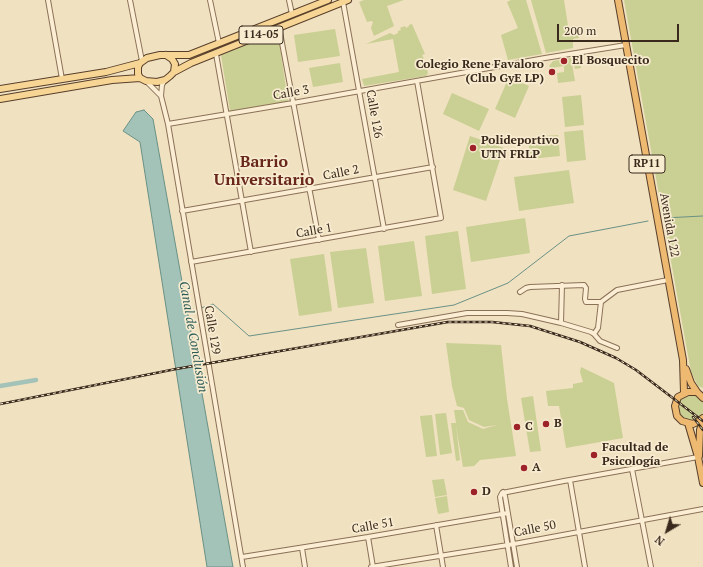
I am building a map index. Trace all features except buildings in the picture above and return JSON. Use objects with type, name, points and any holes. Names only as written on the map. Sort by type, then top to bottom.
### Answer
[{"type":"highway","name":"Avenida 122","points":[[618,0],[683,360],[691,383],[696,392]]},
{"type":"highway","name":"Avenida 122","points":[[683,360],[684,393]]},
{"type":"highway","points":[[696,392],[692,391],[684,393],[676,401],[675,410],[677,416],[682,421],[688,423],[697,422],[703,419]]},
{"type":"highway","name":"RP11","points":[[696,392],[703,398]]},
{"type":"highway","points":[[698,457],[700,430],[703,419]]},
{"type":"highway","points":[[688,423],[698,457],[703,483]]},
{"type":"main road","name":"114-05","points":[[0,90],[106,72],[141,62],[153,56],[189,55],[328,0]]},
{"type":"main road","name":"114-05","points":[[165,80],[174,72],[191,63],[345,1]]},
{"type":"main road","points":[[166,55],[172,59],[175,64],[174,72]]},
{"type":"main road","points":[[141,62],[138,71],[143,80]]},
{"type":"main road","points":[[0,99],[112,80],[143,80],[157,82],[165,80]]},
{"type":"street","points":[[48,0],[62,79]]},
{"type":"street","points":[[130,0],[141,62]]},
{"type":"street","points":[[210,0],[219,43]]},
{"type":"street","points":[[289,0],[292,14]]},
{"type":"street","name":"Calle 126","points":[[345,1],[374,177],[384,228]]},
{"type":"street","points":[[279,27],[319,240]]},
{"type":"street","name":"Calle 3","points":[[168,124],[626,45]]},
{"type":"street","points":[[216,54],[251,252]]},
{"type":"street","points":[[143,80],[161,96]]},
{"type":"street","name":"Calle 129","points":[[165,80],[162,85],[161,96],[168,124],[243,567]]},
{"type":"street","points":[[417,81],[433,167]]},
{"type":"street","name":"Calle 2","points":[[182,211],[433,167]]},
{"type":"street","name":"Calle 1","points":[[191,262],[441,218],[433,167]]},
{"type":"street","points":[[520,292],[530,287],[562,285],[586,286],[586,302],[601,302],[617,290],[668,280]]},
{"type":"street","points":[[561,323],[562,285]]},
{"type":"street","points":[[594,334],[598,328],[601,302]]},
{"type":"street","points":[[398,325],[467,314],[522,314],[561,323],[594,334],[600,341],[617,348]]},
{"type":"street","points":[[511,567],[507,545],[505,496],[503,493],[698,457]]},
{"type":"street","points":[[632,469],[651,567]]},
{"type":"street","points":[[570,480],[585,567]]},
{"type":"street","name":"Calle 50","points":[[372,567],[514,544],[703,509]]},
{"type":"street","points":[[506,513],[518,567]]},
{"type":"street","name":"Calle 51","points":[[242,557],[368,538],[506,513]]},
{"type":"street","points":[[436,525],[443,567]]},
{"type":"street","points":[[368,538],[372,567]]},
{"type":"street","points":[[302,548],[305,567]]},
{"type":"green space","points":[[364,0],[404,0],[387,6],[394,26],[374,36],[371,28],[373,22],[367,22],[359,2]]},
{"type":"green space","points":[[511,0],[526,0],[542,54],[508,60],[501,35],[518,28],[507,2]]},
{"type":"green space","points":[[531,0],[564,0],[569,32],[571,35],[578,34],[579,38],[573,39],[573,48],[546,53]]},
{"type":"green space","points":[[624,0],[703,0],[703,388],[698,386],[691,372]]},
{"type":"green space","points":[[412,24],[425,54],[422,55],[424,59],[420,60],[422,64],[425,63],[428,73],[426,76],[364,86],[362,79],[399,72],[393,39],[366,44],[390,33],[394,35],[401,30],[400,28],[405,26],[406,28]]},
{"type":"green space","points":[[335,29],[340,56],[298,62],[294,35]]},
{"type":"green space","points":[[275,32],[278,33],[288,102],[230,111],[221,55]]},
{"type":"green space","points":[[579,55],[581,68],[575,69],[572,57]]},
{"type":"green space","points":[[571,58],[575,81],[558,83],[557,73],[564,72],[564,66],[551,68],[549,66],[553,61]]},
{"type":"green space","points":[[340,63],[343,82],[313,87],[309,68]]},
{"type":"green space","points":[[509,77],[529,86],[515,118],[495,109]]},
{"type":"green space","points":[[452,93],[489,109],[479,131],[443,114]]},
{"type":"green space","points":[[581,95],[584,125],[565,127],[562,97]]},
{"type":"green space","points":[[583,130],[586,160],[567,162],[564,132]]},
{"type":"green space","points":[[558,135],[560,156],[530,159],[528,137]]},
{"type":"green space","points":[[470,136],[504,148],[486,201],[453,190]]},
{"type":"green space","points":[[569,170],[574,203],[519,211],[514,177]]},
{"type":"green space","points":[[525,218],[530,253],[471,262],[466,227]]},
{"type":"green space","points":[[458,231],[466,289],[432,294],[425,236]]},
{"type":"green space","points":[[414,241],[422,296],[385,301],[378,246]]},
{"type":"green space","points":[[366,248],[374,303],[338,308],[330,252]]},
{"type":"green space","points":[[324,254],[332,311],[299,316],[290,259]]},
{"type":"green space","points":[[446,343],[501,345],[507,399],[516,456],[480,460],[474,466],[463,467],[456,426],[460,460],[456,461],[451,423],[456,423],[454,410],[463,410],[468,422],[483,429],[497,425],[484,427],[469,420],[464,408],[457,406],[452,386]]},
{"type":"green space","points":[[581,367],[614,383],[623,438],[566,448],[559,406],[548,406],[546,391],[573,388],[573,384],[583,382],[580,372]]},
{"type":"green space","points":[[691,394],[700,398],[704,407],[700,416],[691,420],[682,416],[678,407],[682,398]]},
{"type":"green space","points":[[533,396],[541,451],[530,452],[521,398]]},
{"type":"green space","points":[[446,413],[452,453],[440,455],[435,414]]},
{"type":"green space","points":[[432,415],[437,456],[426,457],[420,416]]},
{"type":"green space","points":[[444,479],[447,495],[435,497],[432,480]]},
{"type":"green space","points":[[447,496],[449,512],[438,514],[435,498]]},
{"type":"water","points":[[144,110],[153,119],[233,567],[207,567],[140,142],[123,131],[136,112]]},
{"type":"waterway","points":[[664,218],[703,216]]},
{"type":"waterway","name":"Canal de Conclusión","points":[[201,308],[213,304],[249,336],[454,305],[508,283],[569,236],[648,221]]},
{"type":"waterway","name":"Canal de Conclusión","points":[[186,311],[193,309]]},
{"type":"waterway","points":[[0,386],[36,380]]},
{"type":"railway","points":[[0,404],[176,369],[448,322],[492,322],[530,326],[580,342],[616,358],[636,370],[703,421]]},
{"type":"railway","points":[[693,417],[703,430]]},
{"type":"place","name":"El Bosquecito","points":[[564,61]]},
{"type":"place","name":"Colegio Rene Favaloro (Club GyE LP)","points":[[552,72]]},
{"type":"place","name":"Polideportivo UTN FRLP","points":[[473,148]]},
{"type":"place","name":"B","points":[[546,424]]},
{"type":"place","name":"C","points":[[517,427]]},
{"type":"place","name":"Facultad de Psicología","points":[[594,455]]},
{"type":"place","name":"A","points":[[524,468]]},
{"type":"place","name":"D","points":[[474,492]]},
{"type":"district","name":"Barrio Universitario","points":[[264,171]]}]
